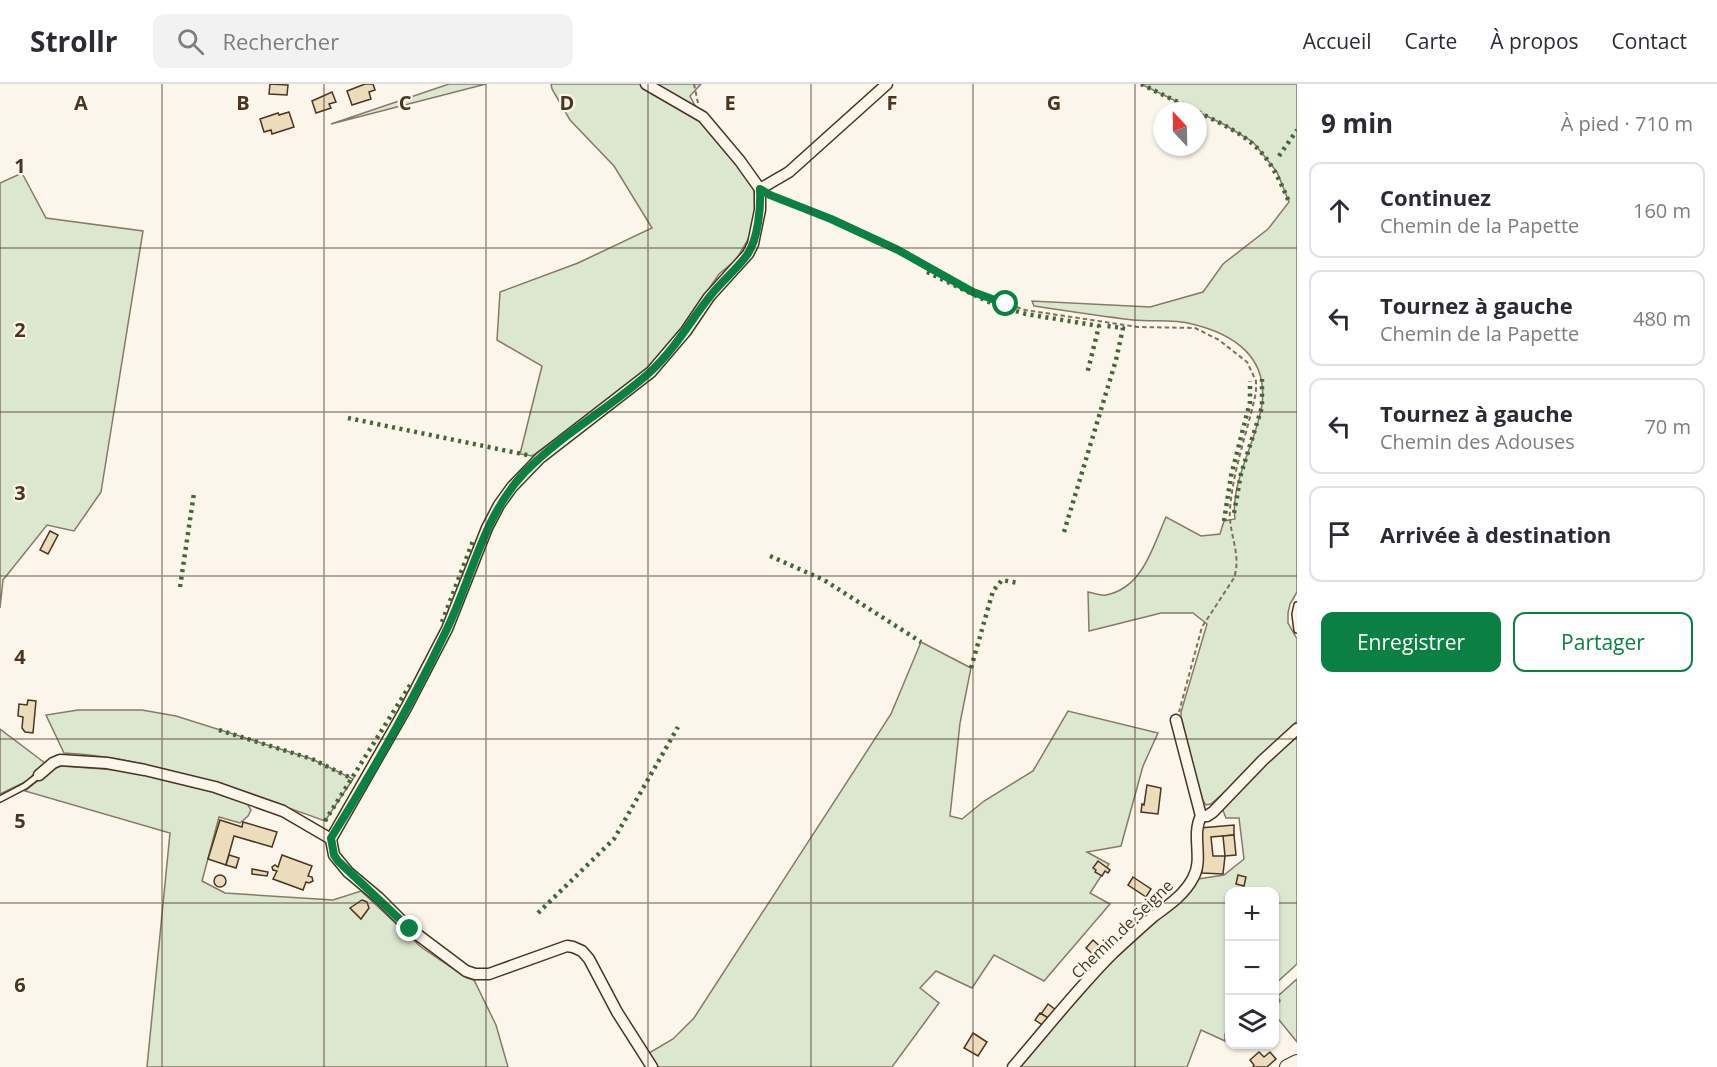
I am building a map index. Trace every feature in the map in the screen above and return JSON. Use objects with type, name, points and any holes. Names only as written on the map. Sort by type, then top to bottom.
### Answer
[{"type":"main road","points":[[1287,1067],[1297,1062]]},
{"type":"street","points":[[331,842],[447,629],[487,528],[499,505],[540,458],[632,388],[665,357],[710,297],[748,254],[753,244],[760,210],[760,189],[703,117],[646,84]]},
{"type":"street","points":[[760,189],[789,172],[886,84]]},
{"type":"street","points":[[1176,720],[1201,816],[1207,816],[1213,812],[1263,760],[1297,729]]},
{"type":"street","points":[[39,775],[60,760],[107,763],[215,787],[283,811],[331,842],[338,861],[410,929],[466,971],[475,974],[489,974],[567,946],[582,951],[589,959],[617,1012],[652,1067]]},
{"type":"street","name":"Chemin de Seigne","points":[[1013,1067],[1112,954],[1140,928],[1174,902],[1189,885],[1196,871],[1196,825],[1201,816]]},
{"type":"lane","points":[[1297,605],[1295,614],[1297,630]]},
{"type":"lane","points":[[0,799],[25,786],[39,775]]},
{"type":"path","points":[[760,189],[898,250],[973,292],[1024,310],[1138,327],[1195,328],[1219,340],[1247,362],[1256,381],[1256,392],[1234,477],[1230,510],[1230,526],[1237,554],[1236,571],[1234,578],[1202,627],[1176,720]]},
{"type":"green space","points":[[449,84],[486,84],[331,124]]},
{"type":"green space","points":[[551,84],[701,84],[690,96],[710,133],[737,163],[754,189],[755,212],[750,236],[736,260],[719,274],[665,353],[628,387],[532,456],[520,454],[542,366],[497,340],[500,292],[578,263],[652,228],[614,166],[570,120]]},
{"type":"green space","points":[[1141,84],[1297,84],[1297,592],[1290,604],[1288,623],[1297,639],[1297,721],[1222,794],[1211,804],[1206,805],[1181,725],[1181,712],[1207,624],[1193,613],[1161,613],[1089,631],[1088,592],[1106,595],[1119,591],[1129,584],[1145,564],[1166,517],[1201,536],[1220,534],[1224,521],[1235,519],[1236,491],[1262,404],[1260,373],[1245,350],[1222,334],[1207,328],[1185,322],[1133,320],[1034,306],[1032,301],[1150,307],[1203,292],[1223,264],[1268,229],[1289,202],[1277,172],[1253,142],[1207,116],[1207,102],[1178,102]]},
{"type":"green space","points":[[22,173],[46,218],[143,231],[101,492],[74,531],[47,525],[3,580],[0,608],[0,183]]},
{"type":"green space","points":[[921,642],[971,668],[960,723],[950,816],[962,819],[984,801],[1033,771],[1068,711],[1158,733],[1143,766],[1121,846],[1087,852],[1109,864],[1090,893],[1110,904],[1044,981],[994,955],[972,988],[936,971],[920,988],[939,1003],[892,1067],[658,1067],[649,1053],[673,1039],[694,1018],[891,714]]},
{"type":"green space","points":[[78,710],[142,710],[176,716],[312,759],[353,779],[325,821],[194,777],[157,767],[102,756],[64,753],[46,715]]},
{"type":"green space","points":[[0,729],[45,763],[27,781],[0,794]]},
{"type":"green space","points":[[1297,737],[1297,964],[1279,980],[1279,887],[1225,887],[1225,1041],[1201,1030],[1187,1067],[1018,1067],[1107,966],[1198,879],[1224,875],[1244,859],[1239,818],[1226,818],[1222,808],[1268,761]]},
{"type":"green space","points":[[61,766],[131,771],[245,800],[251,810],[240,823],[219,817],[202,881],[225,893],[333,900],[361,891],[421,947],[467,978],[474,980],[496,1025],[508,1067],[147,1067],[170,833],[25,791],[51,770]]},
{"type":"green space","points":[[1297,979],[1297,1042],[1279,1020],[1279,995]]},
{"type":"building","points":[[270,84],[288,85],[287,95],[269,94]]},
{"type":"building","points":[[365,84],[373,84],[375,90],[369,92],[371,99],[352,105],[347,91]]},
{"type":"building","points":[[332,92],[336,102],[329,104],[331,108],[316,113],[312,101]]},
{"type":"building","points":[[289,112],[294,127],[272,134],[271,130],[264,132],[260,119]]},
{"type":"building","points":[[50,531],[58,535],[48,554],[40,550]]},
{"type":"building","points":[[28,700],[36,701],[33,733],[25,732],[22,728],[23,717],[18,716],[19,704],[27,705]]},
{"type":"building","points":[[1147,785],[1161,788],[1158,814],[1141,812]]},
{"type":"building","points":[[220,820],[242,827],[243,822],[277,832],[272,847],[234,836],[226,865],[208,859]]},
{"type":"building","points":[[1234,825],[1234,835],[1211,837],[1213,856],[1225,856],[1223,874],[1202,873],[1200,828]]},
{"type":"building","points":[[1234,835],[1236,855],[1225,856],[1223,836]]},
{"type":"building","points":[[229,855],[239,858],[236,868],[226,865]]},
{"type":"building","points":[[282,855],[312,866],[308,876],[312,877],[313,881],[306,882],[303,890],[273,879],[277,871],[272,867],[275,865],[278,867]]},
{"type":"building","points":[[1098,861],[1110,870],[1108,873],[1105,871],[1102,876],[1095,872],[1093,868]]},
{"type":"building","points":[[252,869],[268,872],[267,876],[252,874]]},
{"type":"building","points":[[222,875],[226,881],[222,887],[218,887],[214,879]]},
{"type":"building","points":[[1238,875],[1246,877],[1244,886],[1236,884]]},
{"type":"building","points":[[1133,877],[1151,889],[1146,897],[1128,885]]},
{"type":"building","points":[[362,900],[367,902],[369,908],[361,919],[350,908]]},
{"type":"building","points":[[1093,940],[1107,953],[1100,961],[1086,948]]},
{"type":"building","points":[[1048,1004],[1056,1010],[1050,1019],[1041,1014]]},
{"type":"building","points":[[1040,1013],[1050,1019],[1044,1026],[1035,1020]]},
{"type":"building","points":[[973,1033],[987,1042],[978,1056],[964,1048]]},
{"type":"building","points":[[1259,1052],[1264,1057],[1270,1052],[1276,1059],[1267,1067],[1253,1067],[1250,1060]]},
{"type":"hedge","points":[[1141,84],[1178,102]]},
{"type":"hedge","points":[[1207,117],[1231,129],[1255,146],[1273,168],[1289,202]]},
{"type":"hedge","points":[[1279,156],[1297,130]]},
{"type":"hedge","points":[[927,272],[995,305],[1026,314],[1099,326],[1087,374]]},
{"type":"hedge","points":[[1064,532],[1116,360],[1123,328],[1107,326]]},
{"type":"hedge","points":[[1234,513],[1241,474],[1262,407],[1262,379]]},
{"type":"hedge","points":[[1224,521],[1231,476],[1250,402],[1250,381]]},
{"type":"hedge","points":[[348,418],[532,456]]},
{"type":"hedge","points":[[180,587],[194,493]]},
{"type":"hedge","points":[[442,622],[473,541]]},
{"type":"hedge","points":[[770,556],[824,580],[921,642]]},
{"type":"hedge","points":[[971,668],[993,591],[1002,580],[1018,583]]},
{"type":"hedge","points":[[325,821],[412,682]]},
{"type":"hedge","points":[[538,913],[614,839],[678,727]]},
{"type":"hedge","points":[[219,730],[312,759],[353,779]]},
{"type":"route","points":[[410,929],[338,861],[334,855],[331,838],[406,708],[447,629],[487,528],[499,505],[525,472],[540,458],[632,388],[665,357],[710,297],[748,254],[753,244],[760,210],[760,189],[898,250],[973,292],[1006,304]]}]
